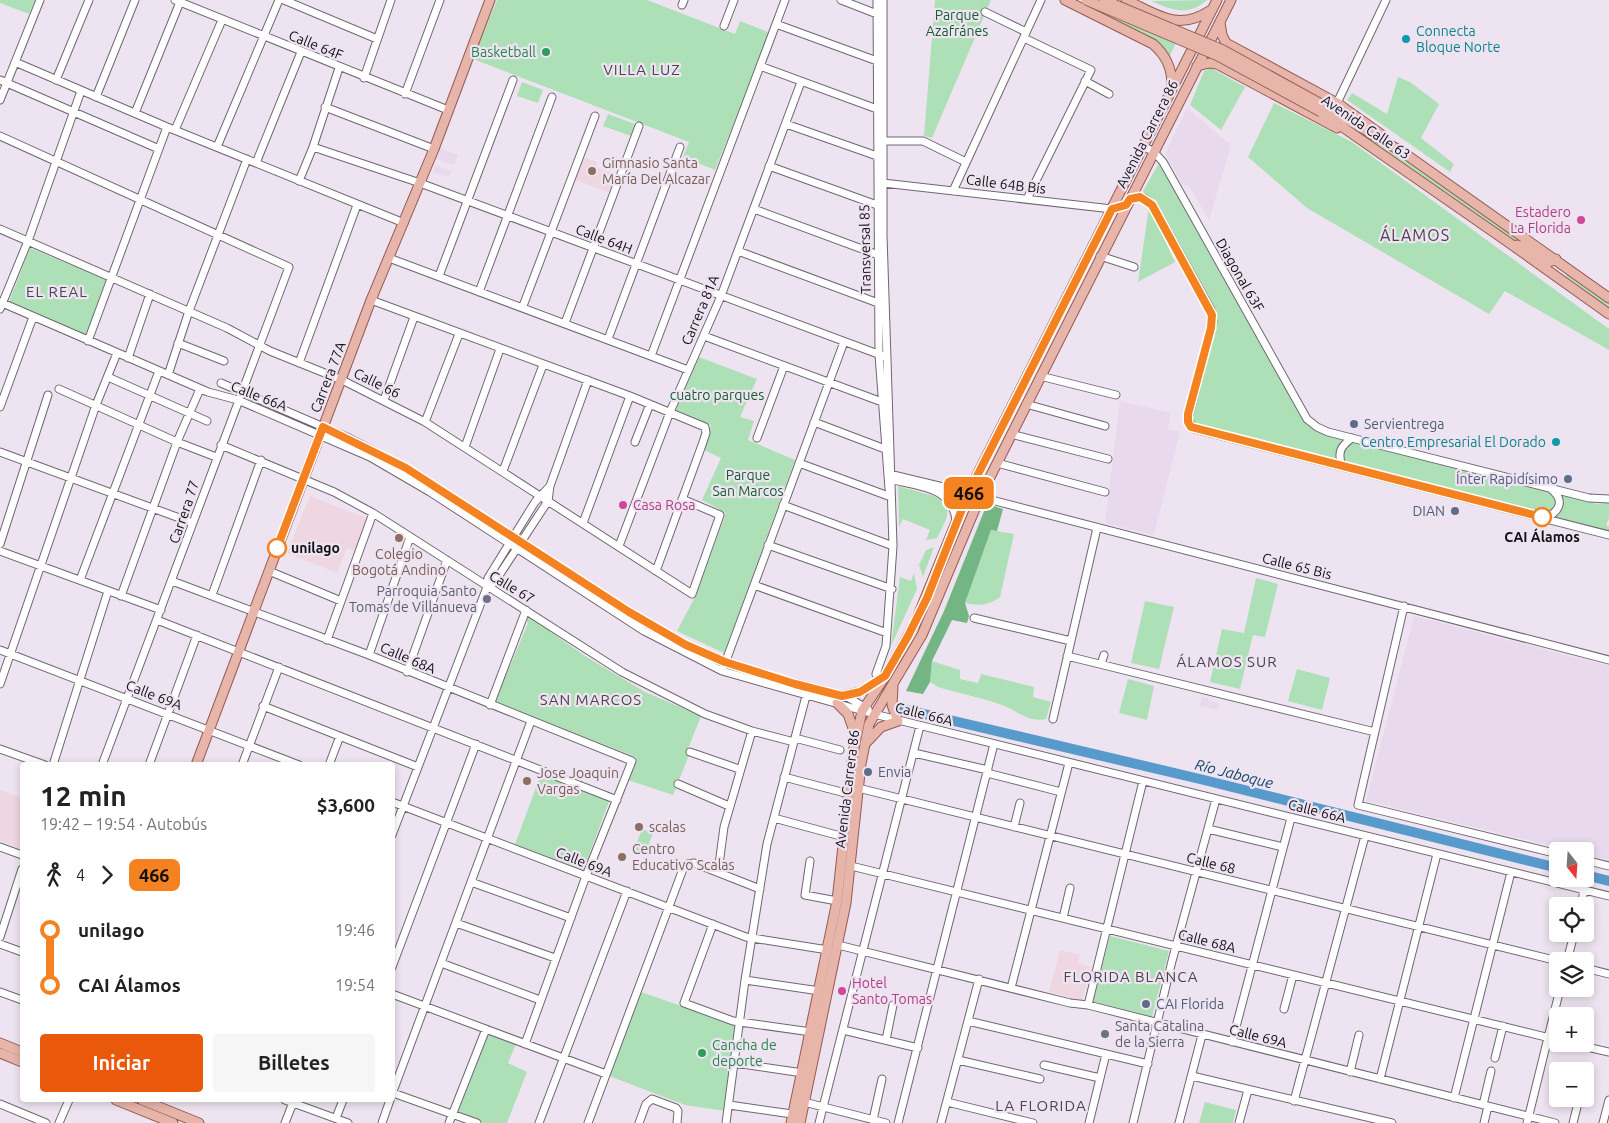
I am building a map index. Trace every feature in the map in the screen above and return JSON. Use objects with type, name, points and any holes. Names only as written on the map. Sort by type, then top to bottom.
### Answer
[{"type":"main road","name":"Carrera 77A","points":[[197,762],[371,300],[434,149],[490,0]]},
{"type":"main road","points":[[1065,0],[1153,44],[1162,53],[1169,66],[1172,88]]},
{"type":"main road","name":"Avenida Calle 63","points":[[1086,0],[1218,56],[1404,153],[1609,298]]},
{"type":"main road","name":"Avenida Calle 63","points":[[1104,0],[1223,50],[1322,109],[1609,314]]},
{"type":"main road","points":[[1126,0],[1177,21],[1197,18],[1215,4]]},
{"type":"main road","name":"Avenida Carrera 86","points":[[800,1123],[838,945],[851,866],[858,788],[868,728],[874,714],[894,685],[922,635],[980,497],[1100,256],[1231,0]]},
{"type":"main road","name":"Avenida Carrera 86","points":[[792,1119],[837,901],[856,734],[864,709],[885,676],[927,598],[956,520],[968,494],[1215,4]]},
{"type":"main road","points":[[1220,21],[1222,35],[1226,43],[1337,103],[1372,127],[1404,153]]},
{"type":"main road","points":[[1197,66],[1209,63],[1217,64],[1363,140]]},
{"type":"main road","points":[[1508,242],[1530,249],[1549,262],[1556,259]]},
{"type":"main road","points":[[856,734],[848,714],[839,699],[864,691],[885,676]]},
{"type":"main road","points":[[864,744],[881,727],[898,721],[892,705],[894,685]]},
{"type":"main road","points":[[0,1043],[20,1051]]},
{"type":"main road","points":[[0,1053],[20,1061]]},
{"type":"main road","points":[[121,1102],[173,1123]]},
{"type":"main road","points":[[147,1102],[199,1123]]},
{"type":"street","points":[[0,100],[3,81],[15,62],[40,0]]},
{"type":"street","points":[[56,80],[89,0]]},
{"type":"street","points":[[96,97],[135,0]]},
{"type":"street","points":[[217,147],[279,0]]},
{"type":"street","points":[[284,0],[377,39]]},
{"type":"street","points":[[364,78],[391,0]]},
{"type":"street","points":[[405,94],[440,0]]},
{"type":"street","points":[[724,26],[734,0]]},
{"type":"street","points":[[650,356],[785,0]]},
{"type":"street","points":[[841,0],[877,14]]},
{"type":"street","name":"Transversal 85","points":[[877,0],[877,205],[880,256],[882,402],[885,449],[890,477]]},
{"type":"street","name":"Transversal 85","points":[[876,674],[883,656],[887,633],[892,589],[893,546],[878,303],[883,183],[883,0]]},
{"type":"street","points":[[953,191],[1041,0]]},
{"type":"street","points":[[1337,103],[1386,0]]},
{"type":"street","points":[[135,113],[178,1]]},
{"type":"street","name":"Calle 64F","points":[[178,1],[338,68],[448,110]]},
{"type":"street","points":[[985,12],[1091,70],[1027,199]]},
{"type":"street","points":[[88,340],[159,149],[171,129],[222,20]]},
{"type":"street","points":[[776,24],[877,61]]},
{"type":"street","points":[[256,163],[301,52]]},
{"type":"street","points":[[15,62],[171,129],[404,223]]},
{"type":"street","points":[[760,66],[877,109]]},
{"type":"street","points":[[299,181],[313,147],[338,68]]},
{"type":"street","points":[[438,276],[513,80]]},
{"type":"street","points":[[3,81],[159,149]]},
{"type":"street","points":[[1085,81],[1109,94]]},
{"type":"street","name":"Carrera 81A","points":[[619,546],[670,412],[721,296],[801,82]]},
{"type":"street","points":[[1,305],[28,241],[81,90]]},
{"type":"street","points":[[479,292],[552,97]]},
{"type":"street","points":[[325,107],[434,149]]},
{"type":"street","points":[[522,306],[595,116]]},
{"type":"street","points":[[786,124],[877,156]]},
{"type":"street","points":[[565,323],[639,126]]},
{"type":"street","points":[[0,136],[218,235]]},
{"type":"street","points":[[883,141],[923,141],[966,162]]},
{"type":"street","name":"Diagonal 63F","points":[[1143,146],[1154,152],[1163,162],[1309,421],[1322,430],[1352,438]]},
{"type":"street","name":"Calle 64H","points":[[313,147],[420,183],[882,356]]},
{"type":"street","points":[[608,339],[680,147]]},
{"type":"street","points":[[877,148],[879,178],[883,183]]},
{"type":"street","points":[[168,375],[189,311],[247,159]]},
{"type":"street","points":[[769,166],[877,205]]},
{"type":"street","name":"Calle 64B Bis","points":[[883,183],[1112,209],[1128,202]]},
{"type":"street","points":[[1128,202],[1144,198],[1152,205],[1211,310],[1213,321],[1188,414],[1189,425],[1194,429],[1609,535]]},
{"type":"street","points":[[299,363],[357,205]]},
{"type":"street","points":[[754,209],[880,256]]},
{"type":"street","name":"Calle 66","points":[[0,229],[228,328],[259,345],[384,400],[425,422],[465,447],[692,594],[720,515],[682,499]]},
{"type":"street","name":"Carrera 77","points":[[103,762],[172,581],[216,457],[289,267],[218,235]]},
{"type":"street","points":[[738,251],[878,303]]},
{"type":"street","points":[[1100,256],[1134,267]]},
{"type":"street","points":[[389,258],[522,306],[688,370]]},
{"type":"street","points":[[128,358],[150,294]]},
{"type":"street","points":[[371,300],[588,380],[706,427],[706,433],[656,570]]},
{"type":"street","name":"Calle 66A","points":[[1,305],[88,340],[200,389],[238,400],[322,431],[408,479],[644,632],[722,671],[806,696],[839,699]]},
{"type":"street","points":[[0,406],[33,317]]},
{"type":"street","points":[[384,400],[414,317]]},
{"type":"street","points":[[425,422],[459,334]]},
{"type":"street","points":[[704,336],[882,402]]},
{"type":"street","points":[[722,671],[844,342]]},
{"type":"street","points":[[178,343],[224,361]]},
{"type":"street","points":[[465,447],[500,349]]},
{"type":"street","points":[[0,684],[70,478],[117,353]]},
{"type":"street","points":[[503,472],[543,365]]},
{"type":"street","points":[[757,438],[784,366]]},
{"type":"street","points":[[80,580],[159,371]]},
{"type":"street","points":[[1040,376],[1116,395]]},
{"type":"street","points":[[108,377],[207,421]]},
{"type":"street","points":[[487,588],[494,583],[548,500],[550,486],[588,380]]},
{"type":"street","name":"Calle 66A","points":[[221,383],[406,468],[649,624],[725,662],[839,699],[874,714],[898,721],[1609,896]]},
{"type":"street","points":[[59,389],[177,442],[216,457]]},
{"type":"street","points":[[121,596],[188,413],[200,389]]},
{"type":"street","points":[[0,544],[28,463],[48,395]]},
{"type":"street","points":[[583,523],[630,396]]},
{"type":"street","points":[[635,442],[650,404]]},
{"type":"street","points":[[1026,404],[1105,426]]},
{"type":"street","points":[[814,422],[885,449]]},
{"type":"street","points":[[1011,434],[1108,459]]},
{"type":"street","points":[[1342,466],[1339,451],[1342,445],[1352,438],[1598,500],[1609,499]]},
{"type":"street","name":"Calle 67","points":[[221,445],[261,460],[334,492],[373,513],[487,588],[526,610],[622,672],[665,695],[752,731],[840,750]]},
{"type":"street","points":[[0,452],[193,522]]},
{"type":"street","points":[[212,595],[261,460]]},
{"type":"street","points":[[799,463],[891,497]]},
{"type":"street","points":[[997,463],[1105,492]]},
{"type":"street","points":[[890,477],[968,494]]},
{"type":"street","points":[[890,477],[945,496],[952,504],[956,520]]},
{"type":"street","points":[[395,828],[432,727],[487,588],[488,578],[540,495],[550,486]]},
{"type":"street","points":[[1546,518],[1556,512],[1560,503],[1559,496],[1550,488]]},
{"type":"street","name":"Calle 65 Bis","points":[[980,497],[1609,660]]},
{"type":"street","points":[[783,506],[893,546]]},
{"type":"street","points":[[327,640],[373,513]]},
{"type":"street","points":[[1053,719],[1097,528]]},
{"type":"street","points":[[369,655],[410,537]]},
{"type":"street","points":[[768,545],[892,589]]},
{"type":"street","points":[[0,551],[161,610]]},
{"type":"street","points":[[407,672],[447,560]]},
{"type":"street","points":[[269,571],[341,601]]},
{"type":"street","name":"Calle 68A","points":[[172,581],[369,655],[448,689],[632,761],[617,800]]},
{"type":"street","points":[[754,585],[887,633]]},
{"type":"street","points":[[54,762],[108,591]]},
{"type":"street","points":[[1068,656],[1375,732],[1404,606]]},
{"type":"street","points":[[490,704],[526,610]]},
{"type":"street","points":[[974,618],[1071,641]]},
{"type":"street","points":[[157,620],[617,800],[555,958],[525,1044]]},
{"type":"street","points":[[150,762],[197,635]]},
{"type":"street","name":"Calle 69A","points":[[0,650],[128,698],[249,746],[284,762]]},
{"type":"street","points":[[1101,664],[1104,655]]},
{"type":"street","points":[[243,762],[279,667]]},
{"type":"street","points":[[726,1123],[741,1022],[745,980],[760,889],[774,818],[806,696]]},
{"type":"street","points":[[263,706],[418,767]]},
{"type":"street","points":[[395,1088],[531,721]]},
{"type":"street","points":[[819,1123],[844,1030],[862,951],[884,874],[920,726]]},
{"type":"street","points":[[718,872],[729,806],[752,731]]},
{"type":"street","name":"Calle 66A","points":[[1375,732],[1358,805],[1549,852]]},
{"type":"street","points":[[330,762],[340,736]]},
{"type":"street","points":[[395,959],[476,744]]},
{"type":"street","points":[[898,1123],[994,744]]},
{"type":"street","points":[[0,749],[37,762]]},
{"type":"street","points":[[690,752],[739,769]]},
{"type":"street","points":[[914,753],[1061,792]]},
{"type":"street","points":[[1011,988],[1069,763]]},
{"type":"street","points":[[784,777],[849,794]]},
{"type":"street","points":[[1088,1005],[1143,781]]},
{"type":"street","points":[[678,784],[729,806]]},
{"type":"street","name":"Calle 68","points":[[858,788],[1549,959]]},
{"type":"street","points":[[1133,1123],[1216,799]]},
{"type":"street","name":"Calle 69A","points":[[395,803],[752,938],[828,950]]},
{"type":"street","points":[[1014,827],[1020,803]]},
{"type":"street","points":[[774,818],[844,837]]},
{"type":"street","points":[[1232,1042],[1290,818]]},
{"type":"street","points":[[1208,829],[1283,847]]},
{"type":"street","points":[[1294,1101],[1306,1061],[1344,908],[1365,836]]},
{"type":"street","points":[[0,847],[20,854]]},
{"type":"street","points":[[1380,1079],[1437,854]]},
{"type":"street","points":[[810,861],[805,895],[837,901]]},
{"type":"street","points":[[1594,862],[1609,866]]},
{"type":"street","points":[[588,1123],[683,868],[688,864],[694,863],[760,889]]},
{"type":"street","name":"Calle 68A","points":[[851,866],[1548,1038]]},
{"type":"street","points":[[1454,1098],[1511,872]]},
{"type":"street","points":[[0,937],[20,874]]},
{"type":"street","points":[[471,882],[571,918]]},
{"type":"street","points":[[1063,918],[1070,888]]},
{"type":"street","points":[[1582,897],[1584,890]]},
{"type":"street","points":[[539,1123],[626,891]]},
{"type":"street","points":[[456,923],[555,958]]},
{"type":"street","points":[[713,924],[684,1003],[741,1022],[810,1032]]},
{"type":"street","points":[[0,944],[20,951]]},
{"type":"street","name":"Calle 69A","points":[[838,945],[1088,1005],[1380,1079],[1486,1106],[1527,1120],[1555,1123]]},
{"type":"street","points":[[441,963],[540,1000]]},
{"type":"street","points":[[1594,970],[1609,974]]},
{"type":"street","points":[[1284,1010],[1293,975]]},
{"type":"street","points":[[745,980],[813,990]]},
{"type":"street","points":[[942,1123],[978,980]]},
{"type":"street","points":[[0,992],[20,999]]},
{"type":"street","points":[[395,995],[606,1074]]},
{"type":"street","points":[[1527,1120],[1558,997]]},
{"type":"street","points":[[886,1040],[893,1004]]},
{"type":"street","points":[[968,1020],[1148,1064]]},
{"type":"street","points":[[1495,1058],[1503,1026]]},
{"type":"street","points":[[449,1123],[486,1029]]},
{"type":"street","points":[[844,1030],[918,1048]]},
{"type":"street","points":[[1179,1123],[1202,1035]]},
{"type":"street","points":[[1350,1072],[1360,1035]]},
{"type":"street","points":[[1594,1049],[1609,1052]]},
{"type":"street","points":[[1089,1123],[1106,1054]]},
{"type":"street","points":[[958,1060],[1040,1079]]},
{"type":"street","points":[[735,1062],[796,1072]]},
{"type":"street","points":[[1044,1065],[1100,1078]]},
{"type":"street","points":[[1484,1123],[1492,1071]]},
{"type":"street","points":[[1192,1076],[1392,1123]]},
{"type":"street","points":[[873,1120],[882,1079]]},
{"type":"street","points":[[1238,1123],[1248,1090]]},
{"type":"street","points":[[395,1095],[477,1123]]},
{"type":"street","points":[[639,1123],[652,1099],[678,1111],[677,1123]]},
{"type":"street","points":[[1603,1123],[1609,1100]]},
{"type":"street","points":[[59,1123],[68,1102]]},
{"type":"street","points":[[285,1123],[293,1102]]},
{"type":"street","points":[[296,1102],[348,1123]]},
{"type":"street","points":[[336,1118],[342,1102]]},
{"type":"street","points":[[382,1123],[389,1102]]},
{"type":"street","points":[[804,1102],[886,1123]]},
{"type":"street","points":[[947,1102],[1033,1123]]},
{"type":"street","points":[[0,1104],[46,1123]]},
{"type":"street","points":[[729,1105],[792,1119]]},
{"type":"street","points":[[1573,1123],[1577,1107]]},
{"type":"shaded area","points":[[1187,108],[1231,145],[1209,220],[1189,186],[1182,184],[1165,154]]},
{"type":"shaded area","points":[[440,148],[458,155],[454,165],[436,159]]},
{"type":"shaded area","name":"Gimnasio Santa María Del Alcazar","points":[[583,157],[597,162],[595,167],[617,175],[611,193],[575,180]]},
{"type":"shaded area","points":[[435,165],[451,171],[449,177],[433,172]]},
{"type":"shaded area","points":[[1120,401],[1171,413],[1168,429],[1180,432],[1154,535],[1105,523]]},
{"type":"shaded area","points":[[310,496],[369,519],[356,551],[347,548],[337,573],[287,553]]},
{"type":"shaded area","points":[[1414,616],[1609,666],[1609,860],[1594,856],[1594,842],[1549,842],[1549,845],[1366,801]]},
{"type":"shaded area","points":[[1202,696],[1219,704],[1218,710],[1200,706]]},
{"type":"shaded area","points":[[0,790],[20,797],[20,848],[0,841]]},
{"type":"shaded area","points":[[1060,950],[1080,955],[1078,963],[1091,967],[1082,1001],[1049,992]]},
{"type":"green space","points":[[0,0],[35,0],[29,14],[0,3]]},
{"type":"green space","points":[[497,0],[647,0],[735,34],[740,21],[770,33],[715,170],[683,157],[689,142],[473,59]]},
{"type":"green space","name":"Parque Azafránes","points":[[935,0],[991,0],[932,138],[924,136]]},
{"type":"green space","points":[[1069,0],[1075,0],[1176,43],[1169,57]]},
{"type":"green space","points":[[1207,0],[1193,9],[1186,10],[1173,9],[1151,1]]},
{"type":"green space","points":[[1211,68],[1245,87],[1221,130],[1190,105],[1204,71]]},
{"type":"green space","points":[[1398,77],[1410,82],[1439,104],[1421,138],[1454,164],[1450,172],[1347,100],[1352,93],[1387,114]]},
{"type":"green space","points":[[522,82],[543,90],[538,103],[517,96]]},
{"type":"green space","points":[[1274,103],[1352,142],[1609,329],[1609,350],[1505,291],[1489,314],[1307,208],[1248,157]]},
{"type":"green space","points":[[608,114],[635,124],[631,136],[603,126]]},
{"type":"green space","points":[[1331,114],[1401,157],[1550,259],[1519,244]]},
{"type":"green space","points":[[1159,163],[1219,271],[1313,428],[1334,436],[1597,504],[1609,503],[1609,518],[1606,525],[1609,527],[1609,531],[1193,424],[1190,420],[1217,319],[1214,309],[1156,200],[1142,193]]},
{"type":"green space","points":[[1149,207],[1175,262],[1138,282]]},
{"type":"green space","points":[[30,248],[106,279],[86,336],[9,302]]},
{"type":"green space","points":[[1567,273],[1609,303],[1609,308],[1566,276]]},
{"type":"green space","name":"Parque San Marcos","points":[[699,357],[757,379],[740,417],[754,421],[748,440],[795,460],[724,653],[677,631],[696,595],[726,513],[702,500],[721,458],[704,450],[711,425],[673,409]]},
{"type":"green space","points":[[898,486],[941,498],[945,502],[947,512],[945,523],[937,538],[926,540],[930,530],[903,519],[899,527]]},
{"type":"green space","points":[[987,504],[1003,509],[997,531],[991,530],[965,603],[969,616],[967,623],[952,620],[932,661],[930,682],[923,694],[906,691],[944,611]]},
{"type":"green space","points":[[991,530],[1014,534],[1000,597],[983,604],[965,603]]},
{"type":"green space","points":[[934,547],[923,577],[919,565],[926,550]]},
{"type":"green space","points":[[914,573],[917,589],[891,646],[900,577],[911,581]]},
{"type":"green space","points":[[1256,578],[1278,584],[1265,637],[1253,635],[1240,689],[1210,682],[1222,629],[1244,633]]},
{"type":"green space","points":[[1145,601],[1174,607],[1159,669],[1131,663]]},
{"type":"green space","points":[[528,616],[585,656],[645,692],[701,716],[686,754],[689,755],[673,795],[628,780],[636,757],[495,702],[528,623],[526,620]]},
{"type":"green space","points":[[932,661],[960,670],[960,679],[978,683],[981,674],[1034,687],[1033,697],[1051,702],[1046,719],[1033,719],[1005,706],[938,687],[930,682]]},
{"type":"green space","points":[[1297,669],[1330,678],[1322,710],[1288,701]]},
{"type":"green space","points":[[1128,679],[1154,686],[1147,720],[1119,713]]},
{"type":"green space","points":[[541,774],[610,799],[583,871],[514,847]]},
{"type":"green space","points":[[642,829],[653,833],[645,854],[634,850]]},
{"type":"green space","points":[[1110,936],[1169,951],[1152,1017],[1093,1002]]},
{"type":"green space","points":[[641,992],[736,1025],[725,1111],[685,1105],[609,1076]]},
{"type":"green space","points":[[485,1033],[516,1044],[508,1063],[527,1072],[507,1123],[484,1123],[456,1112]]},
{"type":"green space","points":[[1205,1102],[1236,1110],[1233,1123],[1199,1123]]},
{"type":"waterway","name":"Río Jaboque","points":[[903,709],[1204,780],[1549,866]]},
{"type":"waterway","name":"Río Jaboque","points":[[1594,877],[1609,881]]},
{"type":"bus line","name":"466","points":[[277,548],[323,427],[379,452],[406,468],[460,501],[629,612],[686,645],[725,662],[795,684],[842,696],[864,691],[885,676],[908,636],[927,598],[956,520],[968,494],[1039,350],[1112,209],[1126,205],[1130,199],[1140,197],[1149,201],[1152,205],[1211,310],[1213,321],[1188,414],[1188,422],[1191,427],[1542,517]]},
{"type":"place","name":"Connecta Bloque Norte","points":[[1406,39]]},
{"type":"place","name":"Basketball","points":[[546,52]]},
{"type":"place","name":"Gimnasio Santa María Del Alcazar","points":[[592,171]]},
{"type":"place","name":"Estadero La Florida","points":[[1581,220]]},
{"type":"place","name":"Servientrega","points":[[1354,424]]},
{"type":"place","name":"Centro Empresarial El Dorado","points":[[1556,442]]},
{"type":"place","name":"Ínter Rapidísimo","points":[[1568,479]]},
{"type":"place","name":"Casa Rosa","points":[[623,505]]},
{"type":"place","name":"DIAN","points":[[1455,511]]},
{"type":"place","name":"CAI Álamos","points":[[1542,517]]},
{"type":"place","name":"Colegio Bogotá Andino","points":[[399,538]]},
{"type":"place","name":"unilago","points":[[277,548]]},
{"type":"place","name":"Parroquia Santo Tomas de Villanueva","points":[[487,599]]},
{"type":"place","name":"Envia","points":[[868,772]]},
{"type":"place","name":"Jose Joaquin Vargas","points":[[527,781]]},
{"type":"place","name":"scalas","points":[[639,827]]},
{"type":"place","name":"Centro Educativo Scalas","points":[[622,857]]},
{"type":"place","name":"Hotel Santo Tomas","points":[[842,991]]},
{"type":"place","name":"CAI Florida","points":[[1146,1004]]},
{"type":"place","name":"Santa Catalina de la Sierra","points":[[1105,1034]]},
{"type":"place","name":"Cancha de deporte","points":[[702,1053]]},
{"type":"district","name":"VILLA LUZ","points":[[642,70]]},
{"type":"district","name":"ÁLAMOS","points":[[1415,235]]},
{"type":"district","name":"EL REAL","points":[[57,292]]},
{"type":"district","name":"ÁLAMOS SUR","points":[[1227,662]]},
{"type":"district","name":"SAN MARCOS","points":[[591,700]]},
{"type":"district","name":"FLORIDA BLANCA","points":[[1131,977]]},
{"type":"district","name":"LA FLORIDA","points":[[1041,1106]]},
{"type":"park label","name":"cuatro parques","points":[[717,395]]}]
